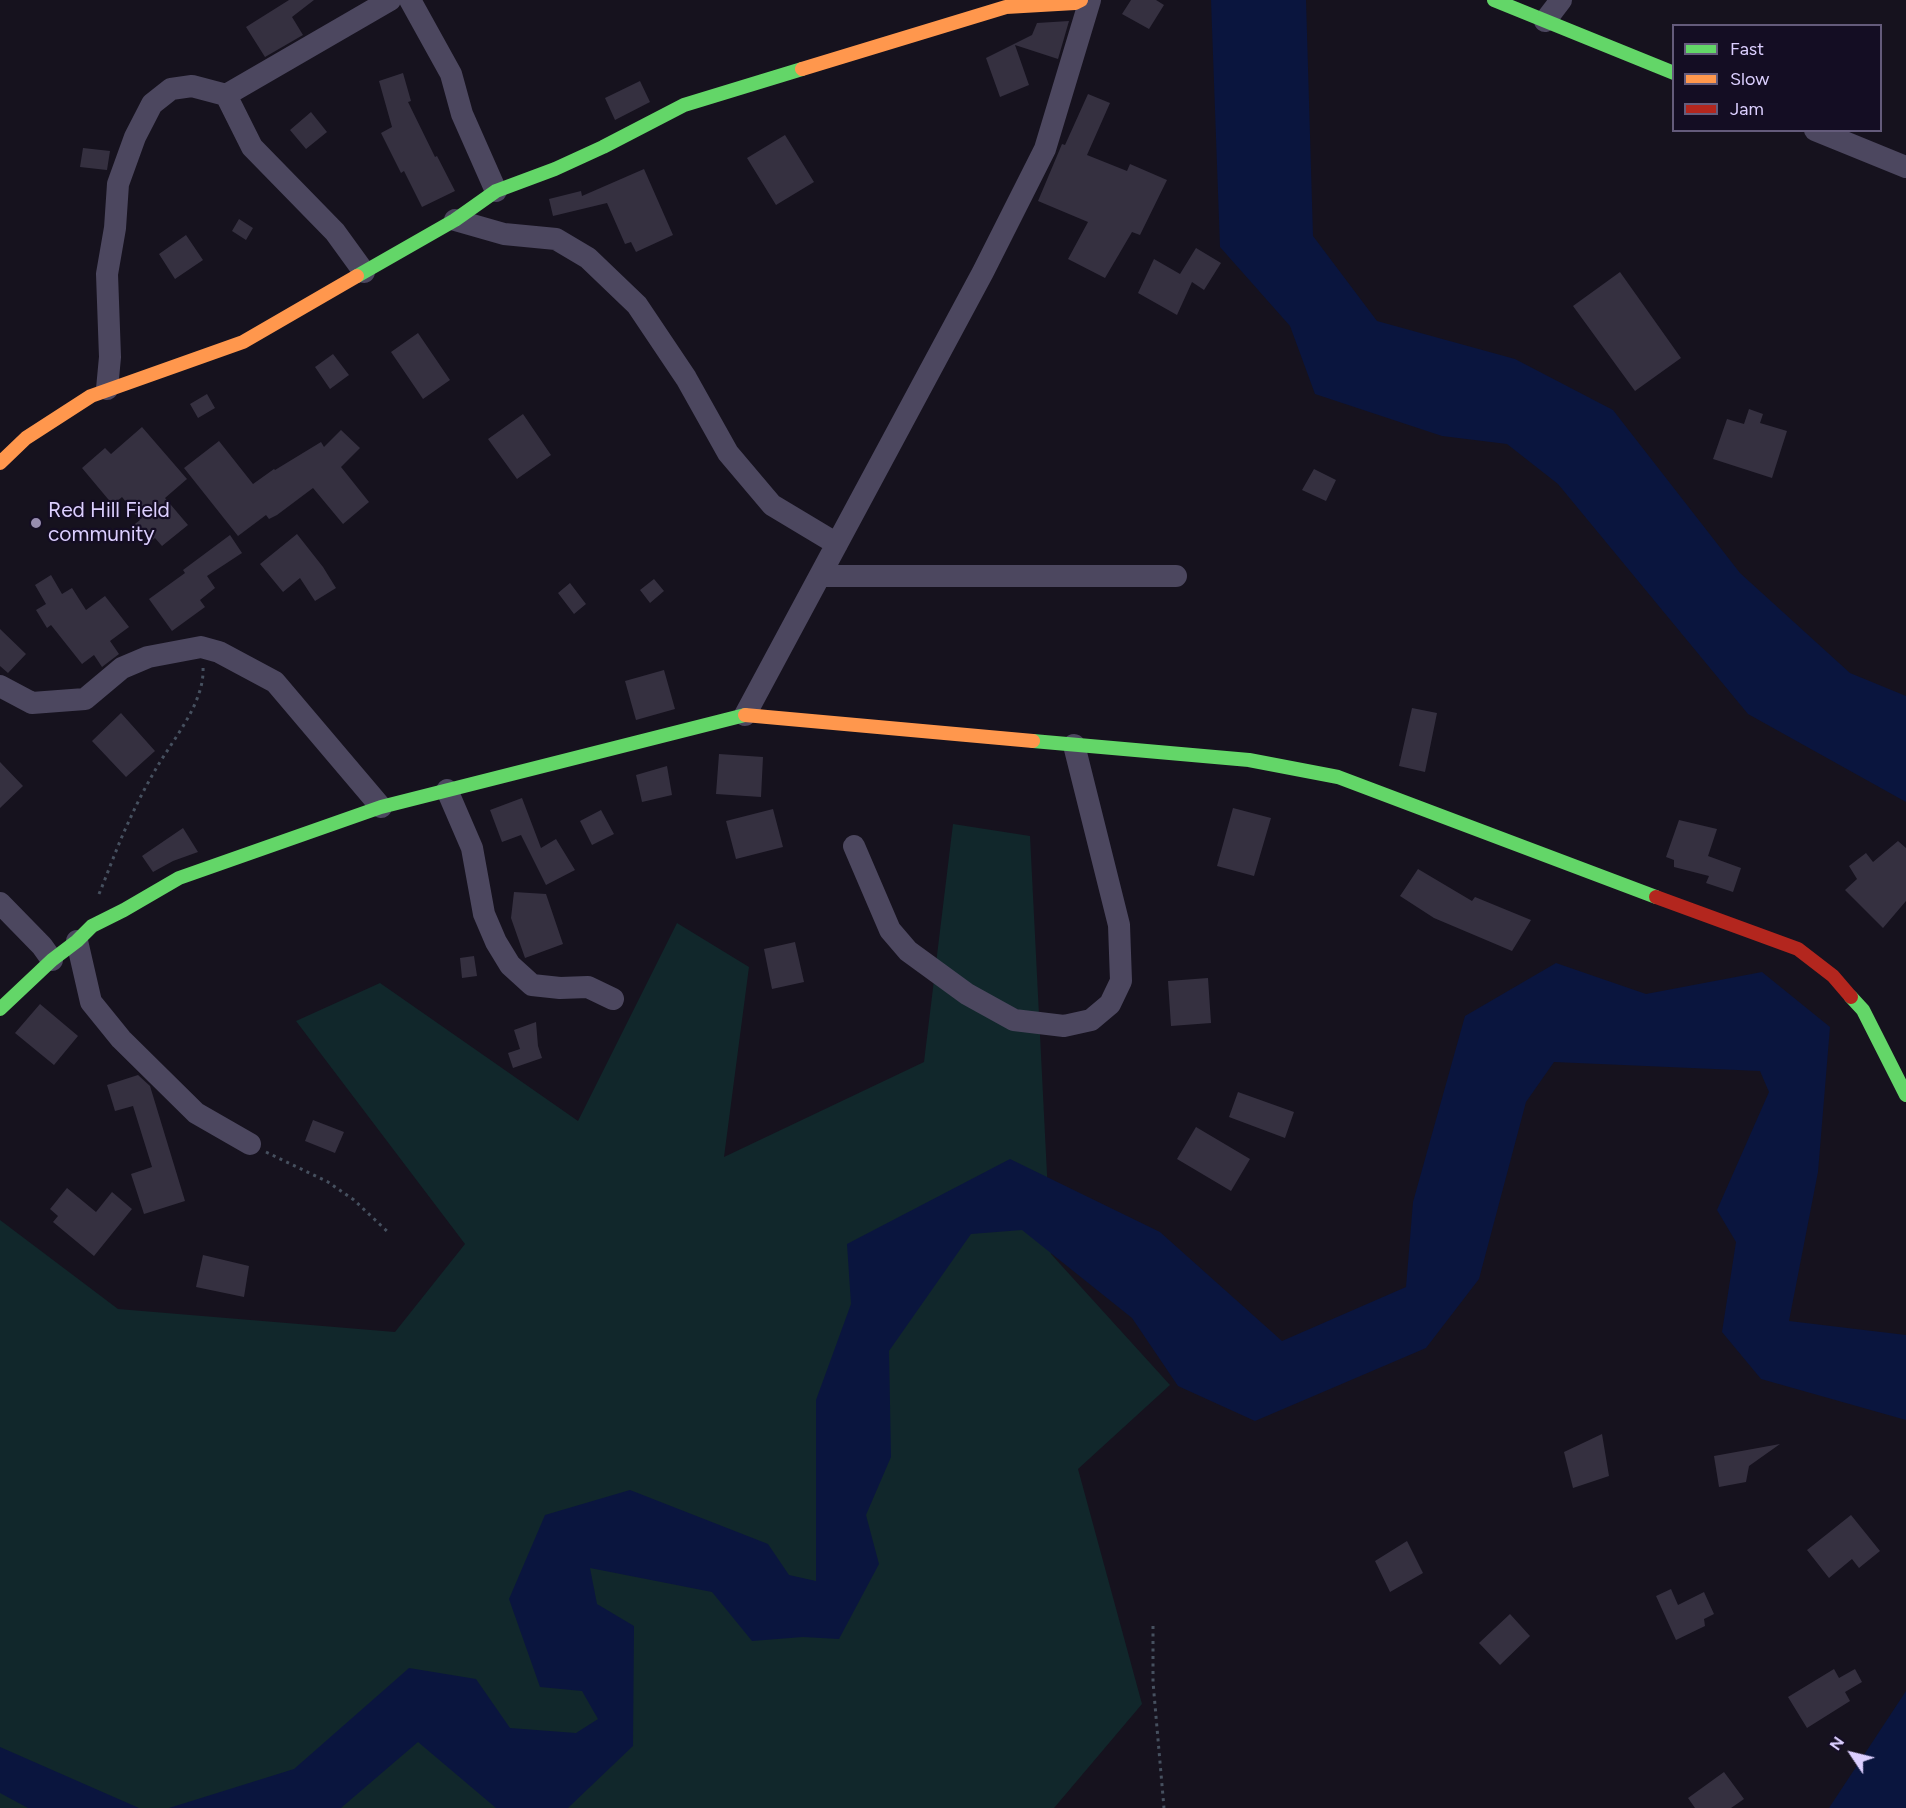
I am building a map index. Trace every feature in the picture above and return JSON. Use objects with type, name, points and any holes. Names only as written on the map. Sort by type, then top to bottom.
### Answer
[{"type":"street","points":[[107,389],[110,357],[107,274],[115,228],[118,184],[135,137],[152,104],[171,89],[192,86],[226,95],[390,0]]},
{"type":"street","points":[[410,0],[450,74],[462,114],[496,191]]},
{"type":"street","points":[[0,463],[26,438],[92,396],[243,342],[455,220],[496,191],[565,164],[684,105],[1006,7],[1075,3],[1081,0]]},
{"type":"street","points":[[745,715],[983,272],[1046,149],[1090,0]]},
{"type":"street","points":[[1494,0],[1672,72]]},
{"type":"street","points":[[1545,21],[1562,0]]},
{"type":"street","points":[[226,95],[252,147],[335,232],[364,272]]},
{"type":"street","points":[[1820,132],[1906,167]]},
{"type":"street","points":[[455,220],[504,234],[556,239],[588,258],[637,305],[686,378],[728,453],[772,505],[837,544]]},
{"type":"street","points":[[820,576],[1176,576]]},
{"type":"street","points":[[0,686],[32,703],[85,699],[122,668],[148,657],[201,648],[219,652],[275,682],[381,807]]},
{"type":"street","points":[[0,1009],[92,926],[179,878],[381,807],[745,715],[1249,760],[1338,777],[1798,949],[1833,976],[1863,1010],[1906,1095]]},
{"type":"street","points":[[854,846],[890,930],[908,951],[967,994],[1014,1020],[1064,1026],[1091,1020],[1110,1004],[1121,981],[1119,925],[1074,745]]},
{"type":"street","points":[[447,790],[472,848],[483,914],[510,965],[532,985],[560,988],[588,987],[613,999]]},
{"type":"street","points":[[0,903],[42,946],[52,960]]},
{"type":"street","points":[[77,941],[91,1002],[121,1039],[196,1113],[250,1144]]},
{"type":"path","points":[[96,899],[128,821],[157,766],[172,745],[197,700],[203,677],[201,648]]},
{"type":"path","points":[[250,1144],[328,1182],[354,1200],[389,1233]]},
{"type":"path","points":[[1153,1626],[1153,1682],[1164,1808]]},
{"type":"green space","points":[[953,824],[1030,836],[1051,1254],[1170,1385],[1078,1469],[1142,1704],[1054,1808],[0,1808],[0,1220],[118,1309],[395,1332],[465,1244],[296,1021],[380,983],[578,1121],[677,923],[749,967],[724,1157],[924,1062]]},
{"type":"water","points":[[1211,0],[1306,0],[1313,236],[1377,321],[1515,359],[1613,410],[1740,573],[1850,673],[1906,696],[1906,802],[1748,714],[1558,484],[1507,444],[1442,436],[1315,394],[1290,326],[1220,247]]},
{"type":"water","points":[[1556,963],[1646,994],[1762,972],[1830,1027],[1818,1172],[1789,1321],[1906,1335],[1906,1420],[1761,1379],[1722,1332],[1736,1242],[1717,1210],[1769,1092],[1760,1071],[1554,1062],[1526,1102],[1479,1279],[1426,1348],[1255,1421],[1178,1386],[1132,1318],[1022,1230],[971,1234],[889,1351],[891,1457],[866,1515],[879,1564],[839,1639],[803,1637],[752,1641],[712,1592],[590,1568],[597,1604],[634,1626],[633,1746],[568,1808],[496,1808],[418,1742],[341,1808],[169,1808],[294,1769],[409,1668],[476,1679],[510,1728],[576,1733],[598,1719],[582,1691],[540,1687],[509,1599],[545,1515],[630,1490],[768,1544],[789,1575],[816,1581],[816,1400],[851,1304],[847,1244],[1010,1159],[1160,1232],[1282,1341],[1406,1287],[1413,1202],[1465,1016]]},
{"type":"water","points":[[1906,1691],[1906,1808],[1829,1808]]},
{"type":"water","points":[[0,1747],[139,1808],[28,1808],[0,1793]]},
{"type":"building","points":[[289,0],[314,0],[292,17],[303,35],[265,57],[246,27]]},
{"type":"building","points":[[1131,0],[1156,0],[1164,5],[1149,29],[1122,14]]},
{"type":"building","points":[[1069,21],[1058,59],[1015,45],[1029,85],[1000,97],[986,58],[1032,35],[1037,23]]},
{"type":"building","points":[[403,73],[411,101],[408,102],[435,157],[437,156],[455,191],[422,207],[404,171],[401,173],[381,133],[392,127],[379,81]]},
{"type":"building","points":[[640,81],[650,102],[615,120],[605,98]]},
{"type":"building","points":[[1088,94],[1110,103],[1087,155],[1127,171],[1130,164],[1167,180],[1140,235],[1132,232],[1105,278],[1068,259],[1088,222],[1038,201],[1062,144],[1065,145]]},
{"type":"building","points":[[311,112],[327,132],[306,149],[290,130]]},
{"type":"building","points":[[785,135],[814,182],[776,205],[747,158]]},
{"type":"building","points":[[83,148],[110,151],[107,170],[80,167]]},
{"type":"building","points":[[644,169],[673,235],[636,252],[631,242],[625,244],[607,203],[553,216],[549,199],[581,191],[582,196]]},
{"type":"building","points":[[239,219],[253,228],[246,240],[232,231]]},
{"type":"building","points":[[186,235],[203,260],[175,279],[159,254]]},
{"type":"building","points":[[1196,248],[1221,263],[1204,290],[1192,282],[1177,315],[1138,293],[1154,259],[1180,274]]},
{"type":"building","points":[[1620,272],[1681,358],[1635,391],[1573,306]]},
{"type":"building","points":[[418,333],[450,380],[423,399],[391,352]]},
{"type":"building","points":[[333,354],[349,375],[330,389],[315,367]]},
{"type":"building","points":[[207,394],[215,408],[198,418],[190,404]]},
{"type":"building","points":[[1749,409],[1763,414],[1760,423],[1787,431],[1772,478],[1713,459],[1727,419],[1744,424]]},
{"type":"building","points":[[523,414],[551,455],[517,479],[488,439]]},
{"type":"building","points":[[142,427],[187,479],[165,498],[188,525],[162,546],[155,538],[150,542],[135,524],[140,520],[122,497],[113,505],[82,468],[105,448],[111,454]]},
{"type":"building","points":[[341,430],[360,448],[341,467],[369,502],[343,524],[313,488],[277,515],[269,519],[266,515],[238,536],[184,468],[219,441],[253,484],[321,442],[324,447]]},
{"type":"building","points":[[1314,469],[1336,480],[1326,501],[1302,490]]},
{"type":"building","points":[[297,534],[336,588],[315,601],[300,578],[283,592],[260,564]]},
{"type":"building","points":[[230,535],[242,553],[207,576],[215,588],[200,600],[205,607],[172,631],[149,599],[185,573],[183,570]]},
{"type":"building","points":[[51,575],[62,594],[72,588],[86,610],[105,596],[129,627],[110,641],[119,654],[102,667],[94,655],[82,664],[51,625],[47,628],[36,610],[46,604],[35,585]]},
{"type":"building","points":[[654,579],[664,591],[650,603],[640,590]]},
{"type":"building","points":[[570,583],[586,604],[574,614],[558,593]]},
{"type":"building","points":[[0,629],[26,654],[8,673],[0,666]]},
{"type":"building","points":[[664,670],[675,709],[636,720],[625,681]]},
{"type":"building","points":[[1412,708],[1437,713],[1425,772],[1399,766]]},
{"type":"building","points":[[121,713],[155,751],[126,777],[92,741]]},
{"type":"building","points":[[719,754],[763,757],[761,797],[716,794]]},
{"type":"building","points":[[0,762],[23,786],[0,808]]},
{"type":"building","points":[[667,766],[672,795],[642,802],[636,775]]},
{"type":"building","points":[[522,798],[541,848],[556,839],[575,870],[546,885],[521,835],[502,842],[490,810]]},
{"type":"building","points":[[1233,808],[1271,818],[1254,876],[1217,866]]},
{"type":"building","points":[[773,809],[783,847],[736,859],[726,821]]},
{"type":"building","points":[[601,810],[614,834],[592,845],[580,821]]},
{"type":"building","points":[[1679,820],[1717,829],[1708,856],[1741,868],[1733,892],[1706,883],[1709,876],[1674,867],[1674,860],[1666,857]]},
{"type":"building","points":[[183,828],[198,852],[173,861],[153,872],[142,856]]},
{"type":"building","points":[[1898,841],[1906,848],[1906,901],[1883,928],[1845,890],[1857,879],[1849,866],[1866,853],[1873,862]]},
{"type":"building","points":[[1418,869],[1472,901],[1475,897],[1531,920],[1512,951],[1434,918],[1400,896]]},
{"type":"building","points":[[514,892],[546,894],[563,944],[525,958],[511,918]]},
{"type":"building","points":[[795,942],[804,982],[772,989],[764,949]]},
{"type":"building","points":[[474,956],[477,976],[462,978],[460,958]]},
{"type":"building","points":[[1208,978],[1211,1023],[1171,1026],[1168,981]]},
{"type":"building","points":[[40,1004],[78,1036],[54,1065],[15,1033]]},
{"type":"building","points":[[536,1022],[538,1046],[542,1058],[513,1068],[508,1053],[520,1049],[514,1030]]},
{"type":"building","points":[[138,1075],[150,1086],[185,1201],[144,1214],[131,1174],[152,1167],[133,1106],[115,1111],[107,1085]]},
{"type":"building","points":[[1238,1092],[1294,1112],[1285,1138],[1229,1117]]},
{"type":"building","points":[[313,1120],[344,1132],[335,1153],[305,1141]]},
{"type":"building","points":[[1196,1127],[1250,1159],[1231,1191],[1177,1159]]},
{"type":"building","points":[[67,1188],[96,1212],[112,1192],[132,1209],[94,1256],[53,1222],[58,1216],[50,1209]]},
{"type":"building","points":[[203,1255],[249,1266],[244,1297],[196,1287]]},
{"type":"building","points":[[1602,1434],[1609,1476],[1573,1488],[1564,1452]]},
{"type":"building","points":[[1780,1444],[1749,1466],[1746,1482],[1719,1487],[1714,1456]]},
{"type":"building","points":[[1851,1515],[1880,1551],[1859,1568],[1852,1559],[1829,1578],[1807,1550]]},
{"type":"building","points":[[1407,1541],[1423,1573],[1390,1592],[1375,1561]]},
{"type":"building","points":[[1671,1589],[1678,1605],[1704,1592],[1714,1614],[1704,1619],[1705,1626],[1676,1640],[1656,1596]]},
{"type":"building","points":[[1510,1614],[1530,1636],[1500,1665],[1479,1643]]},
{"type":"building","points":[[1834,1669],[1839,1678],[1855,1669],[1862,1682],[1845,1692],[1850,1701],[1807,1728],[1788,1697]]},
{"type":"building","points":[[1724,1772],[1744,1799],[1731,1808],[1695,1808],[1688,1798]]},
{"type":"traffic: fast","points":[[1494,0],[1672,72]]},
{"type":"traffic: fast","points":[[357,276],[455,220],[496,191],[555,169],[684,105],[802,69]]},
{"type":"traffic: fast","points":[[0,1009],[92,926],[179,878],[381,807],[745,715]]},
{"type":"traffic: fast","points":[[1033,741],[1249,760],[1338,777],[1656,897]]},
{"type":"traffic: fast","points":[[1851,997],[1863,1010],[1906,1095]]},
{"type":"traffic: slow","points":[[802,69],[1006,7],[1075,3],[1081,0]]},
{"type":"traffic: slow","points":[[0,463],[26,438],[91,396],[243,342],[357,276]]},
{"type":"traffic: slow","points":[[745,715],[1033,741]]},
{"type":"traffic: jam","points":[[1656,897],[1798,949],[1833,976],[1851,997]]},
{"type":"place","name":"Red Hill Field community","points":[[36,523]]}]
